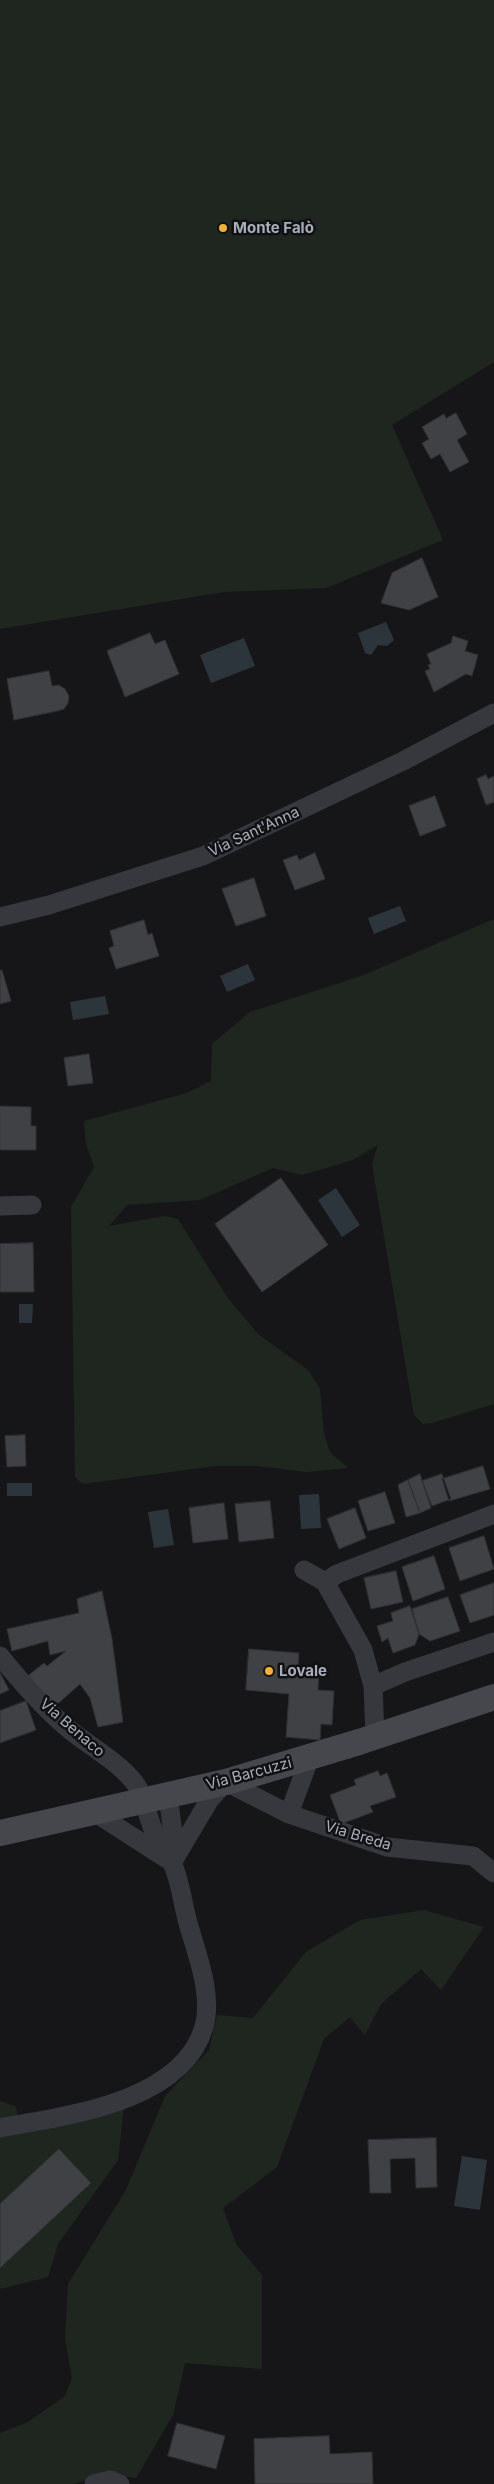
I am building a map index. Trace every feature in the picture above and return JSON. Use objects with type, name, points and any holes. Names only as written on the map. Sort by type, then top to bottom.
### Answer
[{"type":"street","name":"Via Sant'Anna","points":[[0,917],[49,904],[203,856],[402,762],[494,713]]},
{"type":"street","points":[[0,1206],[32,1205]]},
{"type":"street","points":[[325,1582],[338,1574],[494,1514]]},
{"type":"street","points":[[304,1570],[325,1582],[363,1650],[372,1686],[375,1737]]},
{"type":"street","points":[[372,1686],[405,1672],[494,1642]]},
{"type":"street","name":"Via Benaco","points":[[0,1656],[18,1680],[68,1729],[129,1777],[138,1788],[159,1845],[172,1863]]},
{"type":"street","name":"Via Barcuzzi","points":[[0,1833],[226,1782],[375,1737],[494,1697]]},
{"type":"street","points":[[288,1814],[310,1757]]},
{"type":"street","points":[[172,1863],[210,1799],[226,1782]]},
{"type":"street","name":"Via Breda","points":[[226,1782],[288,1814],[387,1847],[474,1856],[494,1873]]},
{"type":"street","points":[[0,2128],[120,2102],[158,2082],[177,2068],[197,2044],[204,2026],[206,2004],[203,1985],[172,1863],[174,1840],[168,1794]]},
{"type":"street","points":[[94,1812],[172,1863]]},
{"type":"street","points":[[94,2484],[110,2480],[120,2484]]},
{"type":"shaded area","points":[[0,0],[494,0],[494,362],[392,425],[443,540],[326,588],[224,592],[0,629]]},
{"type":"shaded area","points":[[386,622],[394,640],[387,646],[378,645],[371,655],[365,653],[358,633]]},
{"type":"shaded area","points":[[244,638],[255,666],[211,683],[200,655]]},
{"type":"shaded area","points":[[400,906],[406,921],[374,934],[368,918]]},
{"type":"shaded area","points":[[494,919],[494,1404],[432,1423],[423,1424],[414,1415],[372,1164],[378,1145],[353,1160],[302,1175],[273,1168],[200,1200],[127,1205],[109,1226],[165,1216],[178,1219],[227,1297],[258,1334],[309,1371],[320,1389],[324,1434],[330,1452],[348,1468],[306,1472],[258,1466],[215,1466],[83,1484],[75,1477],[71,1207],[94,1167],[86,1144],[84,1121],[187,1093],[211,1081],[212,1044],[250,1012],[364,975]]},
{"type":"shaded area","points":[[248,964],[255,980],[227,992],[220,976]]},
{"type":"shaded area","points":[[105,996],[109,1014],[73,1020],[70,1002]]},
{"type":"shaded area","points":[[336,1188],[360,1225],[342,1237],[318,1200]]},
{"type":"shaded area","points":[[19,1304],[33,1304],[32,1323],[19,1323]]},
{"type":"shaded area","points":[[7,1483],[32,1483],[32,1496],[7,1496]]},
{"type":"shaded area","points":[[319,1494],[321,1528],[301,1529],[299,1495]]},
{"type":"shaded area","points":[[168,1509],[174,1545],[154,1548],[148,1512]]},
{"type":"shaded area","points":[[424,1910],[484,1927],[441,1990],[421,1969],[381,2004],[365,2035],[350,2017],[324,2039],[277,2167],[223,2208],[236,2244],[262,2275],[262,2369],[185,2363],[173,2415],[136,2478],[107,2474],[73,2484],[0,2484],[0,2433],[28,2422],[65,2396],[72,2378],[65,2339],[68,2284],[126,2190],[165,2096],[209,2050],[217,2015],[253,2018],[306,1952],[360,1920]]},
{"type":"shaded area","points":[[0,2101],[15,2106],[20,2120],[0,2125]]},
{"type":"shaded area","points":[[124,2106],[118,2160],[58,2244],[48,2277],[0,2289],[0,2135]]},
{"type":"shaded area","points":[[462,2156],[487,2160],[480,2210],[454,2206]]},
{"type":"building","points":[[456,413],[467,434],[457,440],[469,462],[450,472],[440,454],[431,459],[422,443],[429,439],[422,427],[444,414],[446,418]]},
{"type":"building","points":[[422,558],[438,597],[409,610],[381,603],[392,573]]},
{"type":"building","points":[[150,633],[155,644],[165,640],[179,674],[125,697],[107,651]]},
{"type":"building","points":[[453,636],[468,641],[465,651],[478,655],[472,676],[466,674],[434,692],[425,671],[430,669],[428,665],[431,664],[427,654],[451,643]]},
{"type":"building","points":[[49,671],[52,686],[59,685],[65,689],[69,696],[68,703],[64,709],[14,720],[7,679]]},
{"type":"building","points":[[486,775],[488,779],[494,776],[494,802],[486,805],[477,779]]},
{"type":"building","points":[[435,796],[446,826],[420,836],[409,806]]},
{"type":"building","points":[[315,853],[325,879],[295,890],[283,860],[297,855],[299,860]]},
{"type":"building","points":[[254,878],[266,916],[236,926],[222,889]]},
{"type":"building","points":[[144,920],[148,935],[152,933],[159,956],[116,969],[109,948],[114,946],[110,931]]},
{"type":"building","points":[[2,970],[11,1001],[0,1004],[0,971]]},
{"type":"building","points":[[89,1054],[93,1083],[68,1086],[64,1058]]},
{"type":"building","points":[[0,1106],[31,1107],[31,1126],[36,1126],[36,1150],[0,1150]]},
{"type":"building","points":[[281,1178],[328,1245],[262,1292],[215,1224]]},
{"type":"building","points":[[33,1243],[34,1292],[0,1292],[0,1244]]},
{"type":"building","points":[[25,1435],[26,1466],[7,1467],[5,1436]]},
{"type":"building","points":[[483,1466],[490,1489],[449,1501],[442,1479]]},
{"type":"building","points":[[420,1474],[431,1508],[420,1513],[408,1480]]},
{"type":"building","points":[[442,1474],[451,1499],[432,1506],[422,1481]]},
{"type":"building","points":[[408,1480],[420,1513],[406,1517],[398,1485]]},
{"type":"building","points":[[385,1492],[395,1523],[368,1531],[358,1501]]},
{"type":"building","points":[[270,1501],[274,1538],[239,1542],[235,1504]]},
{"type":"building","points":[[224,1503],[228,1539],[193,1543],[189,1508]]},
{"type":"building","points":[[355,1508],[366,1538],[339,1549],[327,1519]]},
{"type":"building","points":[[484,1536],[494,1569],[460,1581],[449,1548]]},
{"type":"building","points":[[434,1556],[445,1589],[413,1601],[402,1567]]},
{"type":"building","points":[[396,1571],[403,1602],[371,1609],[364,1578]]},
{"type":"building","points":[[494,1583],[494,1615],[470,1623],[460,1595]]},
{"type":"building","points":[[102,1591],[112,1639],[123,1722],[98,1727],[90,1698],[80,1684],[53,1708],[25,1678],[44,1663],[47,1666],[66,1651],[50,1655],[48,1641],[12,1651],[7,1629],[79,1613],[77,1599]]},
{"type":"building","points":[[448,1597],[460,1631],[430,1641],[419,1634],[412,1609]]},
{"type":"building","points":[[410,1606],[419,1634],[415,1645],[393,1653],[388,1638],[382,1642],[377,1626],[393,1621],[391,1613]]},
{"type":"building","points":[[249,1649],[299,1653],[298,1668],[319,1670],[318,1690],[334,1691],[332,1725],[321,1724],[320,1740],[286,1737],[289,1694],[246,1690]]},
{"type":"building","points":[[0,1673],[9,1690],[0,1694]]},
{"type":"building","points":[[26,1701],[36,1730],[0,1743],[0,1711]]},
{"type":"building","points":[[378,1771],[380,1776],[387,1773],[396,1797],[370,1806],[373,1812],[341,1824],[330,1795],[356,1785],[354,1780]]},
{"type":"building","points":[[436,2138],[437,2187],[416,2188],[415,2158],[390,2159],[391,2193],[370,2193],[368,2140]]},
{"type":"building","points":[[59,2149],[91,2183],[0,2268],[0,2204]]},
{"type":"building","points":[[177,2423],[225,2436],[216,2469],[168,2456]]},
{"type":"building","points":[[329,2436],[330,2454],[372,2452],[373,2484],[255,2484],[254,2439]]},
{"type":"place","name":"Monte Falò","points":[[223,228]]},
{"type":"place","name":"Lovale","points":[[269,1671]]}]
